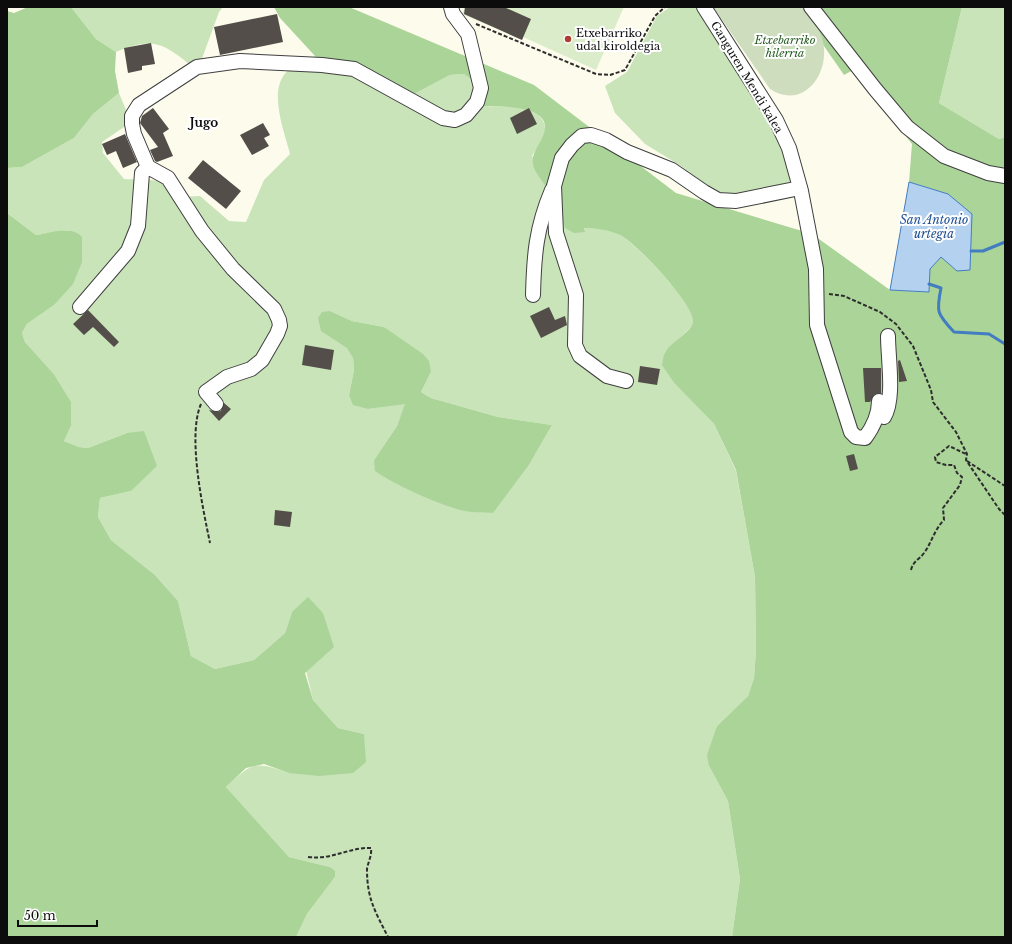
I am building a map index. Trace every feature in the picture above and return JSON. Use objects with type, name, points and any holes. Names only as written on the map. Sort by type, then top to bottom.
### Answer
[{"type":"street","points":[[216,404],[206,392],[227,377],[251,369],[262,360],[277,334],[280,326],[279,320],[274,309],[233,269],[202,231],[168,178],[148,167],[134,134],[132,124],[134,110],[139,105],[197,67],[240,60],[322,65],[354,69],[443,118],[455,120],[461,118],[477,102],[481,88],[468,34],[453,14],[451,7]]},
{"type":"street","name":"Ganguren Mendi kalea","points":[[704,7],[776,120],[789,148],[800,188],[816,269],[818,325],[851,432],[856,437],[865,438]]},
{"type":"street","points":[[811,7],[907,127],[944,156],[988,174],[1005,176]]},
{"type":"street","points":[[532,295],[534,250],[539,225],[554,186],[562,158],[572,145],[582,136],[591,135],[606,140],[627,152],[672,170],[718,200],[736,201],[800,188]]},
{"type":"street","points":[[80,307],[128,251],[138,226],[142,173],[148,167]]},
{"type":"street","points":[[554,186],[556,233],[576,295],[575,345],[580,356],[607,376],[626,381]]},
{"type":"street","points":[[865,438],[879,426],[888,410],[888,336]]},
{"type":"street","points":[[865,438],[871,430],[876,418],[879,401]]},
{"type":"path","points":[[474,23],[596,74],[610,75],[625,70],[655,16],[665,7]]},
{"type":"path","points":[[832,293],[844,296],[866,306],[896,324],[913,346],[931,390],[933,402],[956,432],[967,454],[966,460],[999,509],[1005,515]]},
{"type":"path","points":[[206,392],[199,409],[196,426],[196,460],[210,543]]},
{"type":"path","points":[[911,570],[912,564],[922,555],[932,542],[936,529],[944,520],[943,508],[960,485],[962,477],[957,473],[954,465],[946,465],[936,462],[935,457],[949,446],[967,454]]},
{"type":"path","points":[[966,460],[1005,486]]},
{"type":"path","points":[[308,857],[319,858],[334,856],[362,848],[371,848],[372,855],[367,866],[367,888],[371,905],[388,937]]},
{"type":"green space","points":[[28,7],[71,7],[96,39],[116,52],[115,71],[119,93],[93,114],[74,138],[22,167],[7,168],[7,11],[14,13]]},
{"type":"green space","points":[[71,7],[223,7],[219,12],[200,64],[189,64],[171,50],[155,44],[138,45],[116,52],[96,39]]},
{"type":"green space","points":[[274,7],[349,7],[534,85],[676,193],[812,234],[890,290],[929,292],[930,269],[941,257],[957,271],[948,194],[909,182],[912,144],[853,70],[844,75],[797,7],[962,7],[939,103],[999,139],[1005,137],[1005,937],[732,937],[740,879],[728,801],[709,766],[707,755],[717,726],[748,696],[754,678],[756,650],[755,577],[736,470],[714,424],[675,384],[662,365],[667,349],[691,326],[693,322],[691,314],[685,302],[675,289],[651,262],[628,240],[620,235],[598,229],[584,228],[585,232],[574,233],[565,228],[554,197],[539,176],[533,164],[533,156],[544,133],[545,124],[541,117],[533,112],[523,109],[484,106],[479,101],[473,81],[464,74],[450,75],[416,93],[398,96],[328,64],[315,56],[280,18]]},
{"type":"green space","name":"Etxebarriko udal kiroldegia","points":[[465,7],[624,7],[596,70],[523,37],[522,40],[462,14]]},
{"type":"green space","points":[[670,7],[698,7],[777,131],[795,181],[739,194],[716,192],[681,166],[645,144],[615,113],[605,86],[627,72],[657,16]]},
{"type":"green space","name":"Etxebarriko hilerria","points":[[713,7],[803,7],[820,32],[824,48],[820,73],[814,83],[805,91],[795,95],[783,95],[770,89]]},
{"type":"green space","points":[[962,7],[1005,7],[1005,137],[999,139],[939,103]]},
{"type":"green space","points":[[315,56],[328,64],[416,93],[450,75],[464,74],[473,81],[484,106],[522,108],[539,115],[544,122],[545,131],[542,141],[532,156],[585,231],[584,228],[607,230],[628,240],[651,262],[676,290],[692,315],[693,323],[691,326],[665,352],[675,384],[714,424],[736,471],[755,577],[756,650],[754,678],[748,696],[717,726],[709,766],[728,801],[740,879],[732,937],[296,937],[307,914],[335,877],[330,867],[289,857],[226,787],[242,773],[254,766],[268,767],[289,773],[364,734],[338,728],[313,700],[292,612],[285,633],[254,660],[215,669],[191,656],[178,601],[155,575],[111,540],[98,517],[100,498],[131,491],[127,433],[88,448],[79,447],[64,441],[71,426],[53,373],[25,342],[22,333],[27,324],[54,305],[69,230],[36,235],[7,213],[7,168],[22,167],[74,138],[93,114],[119,93],[126,110],[127,125],[102,142],[103,153],[124,179],[154,180],[160,182],[172,190],[178,197],[200,196],[229,221],[246,222],[264,180],[290,154],[279,109],[279,86],[283,77],[290,69]],"holes":[[[330,311],[352,321],[384,327],[431,372],[421,392],[431,398],[498,417],[552,425],[529,465],[493,512],[374,460],[397,426],[406,403],[368,409],[349,395],[354,370],[353,358]]]},
{"type":"green space","points":[[7,213],[36,235],[61,231],[72,231],[78,233],[82,237],[82,262],[73,284],[54,305],[27,324],[22,333],[25,342],[53,373],[71,402],[71,426],[64,441],[79,447],[88,448],[127,433],[144,431],[157,466],[131,491],[100,498],[98,517],[111,540],[155,575],[178,601],[191,656],[215,669],[254,660],[285,633],[292,612],[308,597],[323,613],[334,647],[305,673],[313,700],[338,728],[364,734],[366,762],[353,773],[319,776],[289,773],[264,764],[246,768],[226,787],[289,857],[330,867],[335,871],[335,877],[307,914],[296,937],[7,937]]},
{"type":"green space","points":[[330,311],[352,321],[384,327],[423,354],[429,361],[431,372],[421,392],[431,398],[498,417],[552,425],[529,465],[493,513],[468,512],[444,505],[406,488],[375,471],[374,460],[397,426],[405,404],[368,409],[353,405],[349,395],[354,370],[353,358],[347,348],[321,331],[318,318],[322,312]]},
{"type":"water","name":"San Antonio urtegia","points":[[909,182],[948,194],[972,214],[970,270],[957,271],[941,257],[930,269],[929,292],[890,290]]},
{"type":"building","points":[[465,7],[504,7],[531,19],[522,40],[464,14]]},
{"type":"building","points":[[277,14],[283,42],[220,55],[214,27]]},
{"type":"building","points":[[151,43],[155,64],[142,66],[142,70],[128,73],[124,48]]},
{"type":"building","points":[[153,108],[169,129],[163,133],[173,156],[157,162],[155,161],[150,150],[158,147],[140,123],[142,116]]},
{"type":"building","points":[[529,108],[537,124],[517,134],[510,118]]},
{"type":"building","points":[[263,123],[270,135],[264,138],[269,146],[252,155],[240,135]]},
{"type":"building","points":[[125,134],[137,162],[123,168],[116,151],[107,155],[102,144]]},
{"type":"building","points":[[203,160],[241,191],[226,209],[188,178]]},
{"type":"building","points":[[549,307],[555,320],[565,316],[567,325],[541,338],[530,316]]},
{"type":"building","points":[[88,310],[119,342],[114,347],[93,327],[84,335],[73,324]]},
{"type":"building","points":[[305,345],[334,350],[331,370],[302,365]]},
{"type":"building","points":[[900,360],[907,381],[899,382],[898,361]]},
{"type":"building","points":[[640,366],[660,369],[657,385],[638,382]]},
{"type":"building","points":[[863,368],[881,368],[881,393],[875,394],[870,402],[865,402]]},
{"type":"building","points":[[224,403],[231,409],[219,421],[209,410],[217,412],[221,411]]},
{"type":"building","points":[[854,454],[858,469],[850,471],[846,456]]},
{"type":"building","points":[[275,510],[292,512],[290,527],[274,525]]},
{"type":"waterway","points":[[971,251],[983,251],[1005,242]]},
{"type":"waterway","points":[[929,284],[941,288],[938,308],[939,312],[944,321],[954,332],[989,334],[1005,344]]},
{"type":"place","name":"Etxebarriko udal kiroldegia","points":[[568,39]]},
{"type":"district","name":"Jugo","points":[[204,122]]}]
